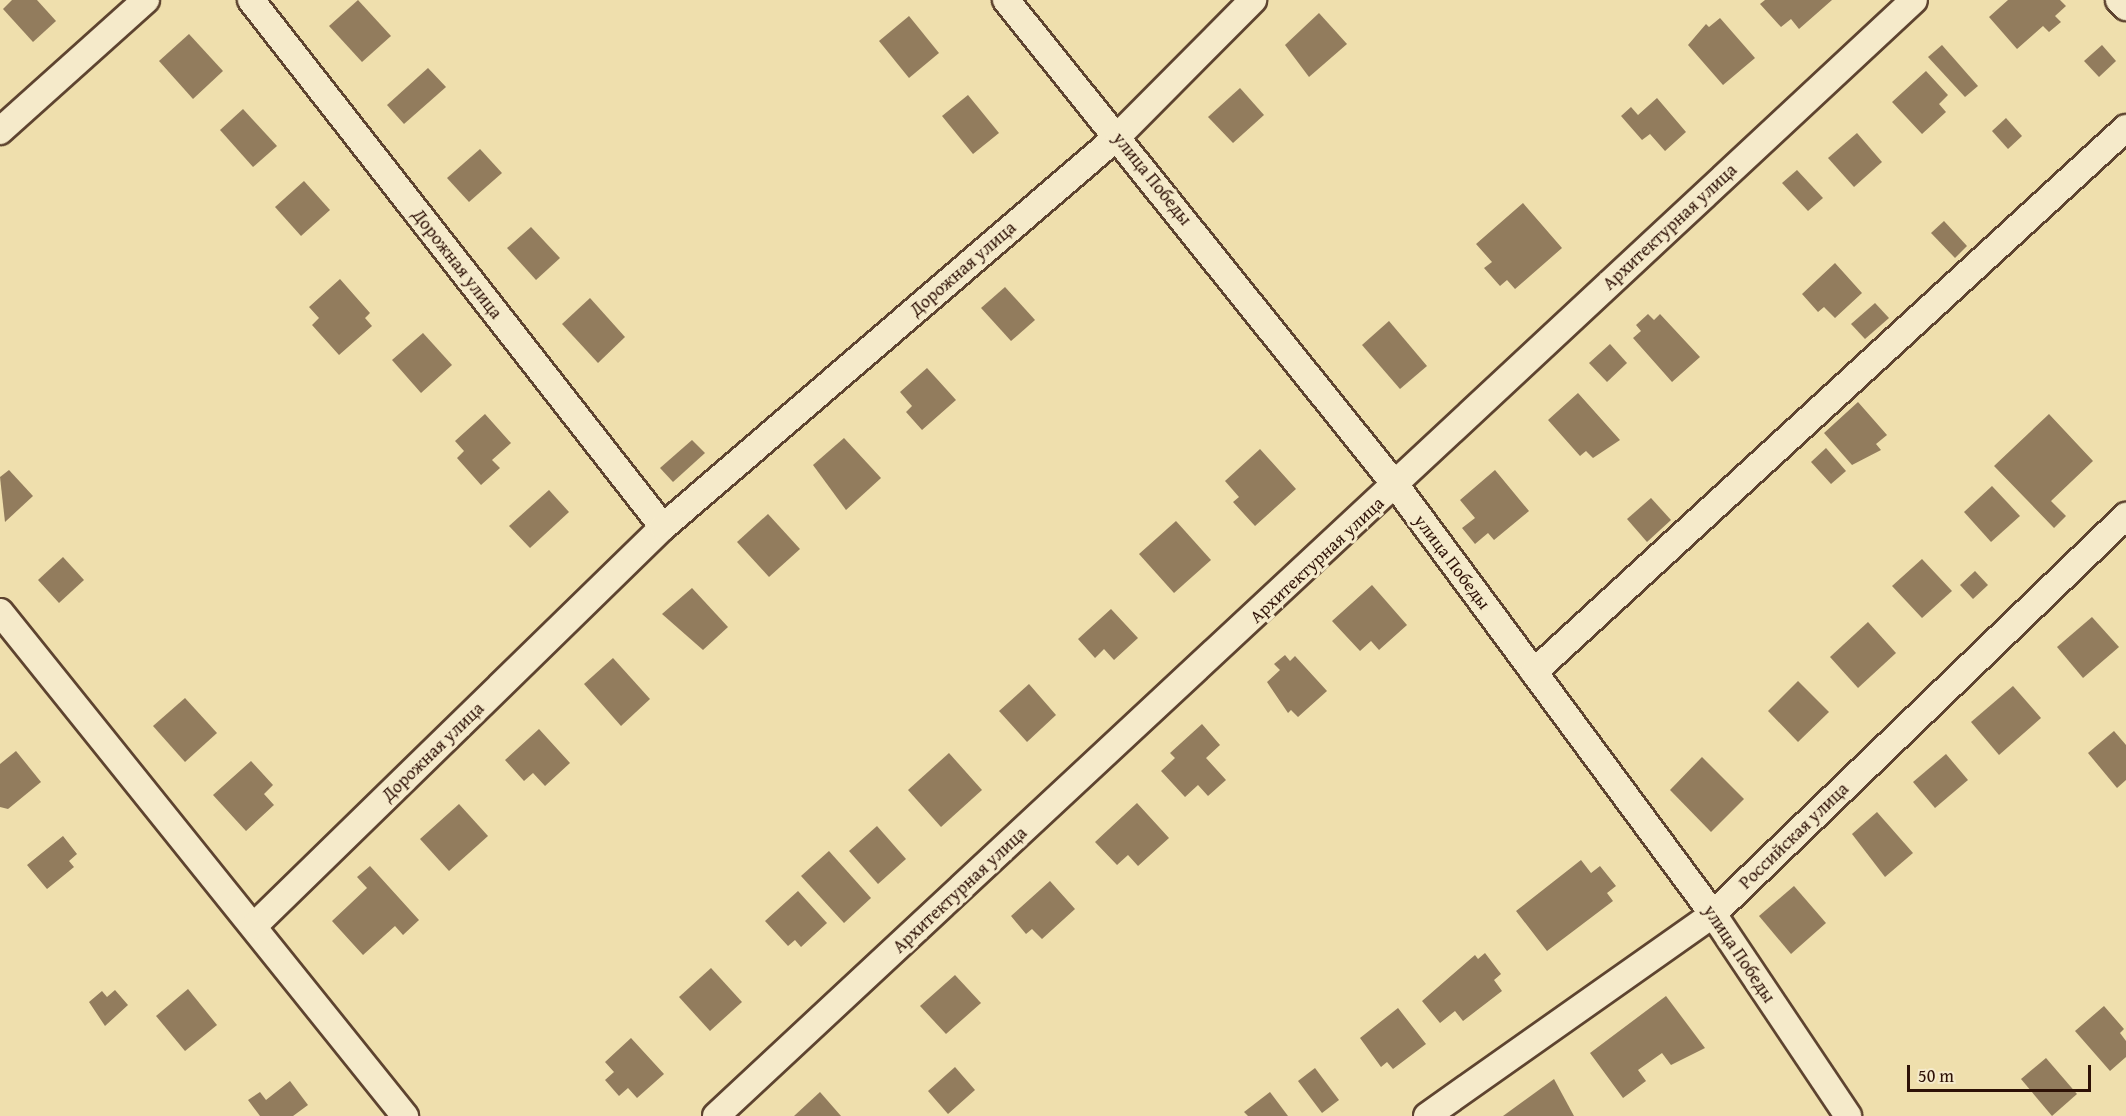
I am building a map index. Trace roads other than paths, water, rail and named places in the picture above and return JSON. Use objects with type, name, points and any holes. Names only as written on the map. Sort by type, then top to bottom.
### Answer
[{"type":"street","points":[[0,131],[146,0]]},
{"type":"street","name":"Дорожная улица","points":[[251,0],[663,527]]},
{"type":"street","name":"улица Победы","points":[[1006,0],[1118,136],[1397,487],[1713,914],[1848,1116]]},
{"type":"street","name":"Дорожная улица","points":[[254,926],[663,527],[1118,136],[1253,0]]},
{"type":"street","name":"Архитектурная улица","points":[[716,1116],[1397,487],[1914,0]]},
{"type":"street","points":[[2119,0],[2126,7]]},
{"type":"street","points":[[1534,672],[2126,128]]},
{"type":"street","name":"Российская улица","points":[[1427,1116],[1713,914],[2126,516]]},
{"type":"street","points":[[0,612],[405,1116]]}]
